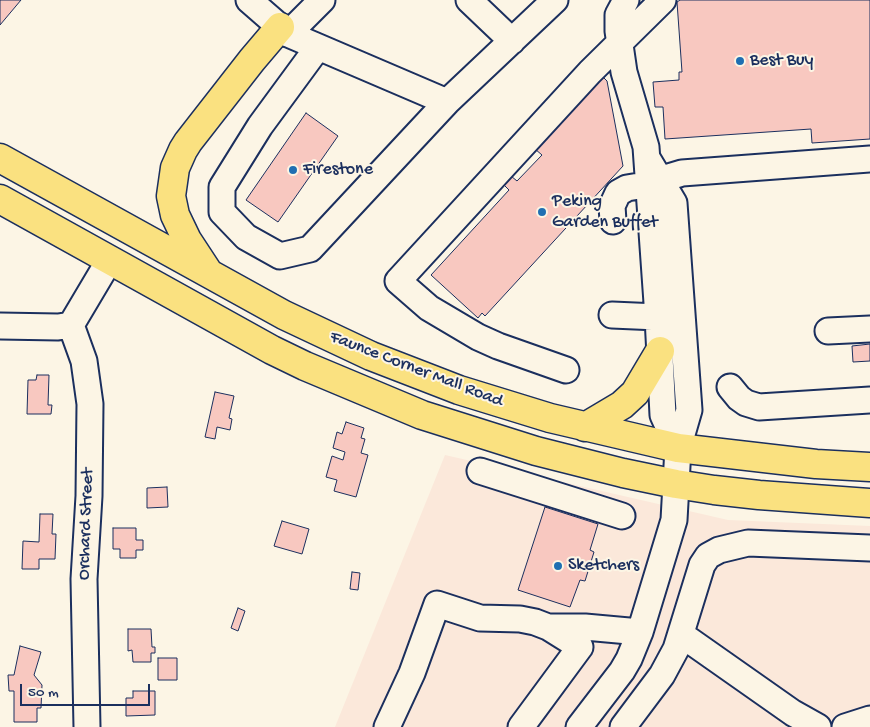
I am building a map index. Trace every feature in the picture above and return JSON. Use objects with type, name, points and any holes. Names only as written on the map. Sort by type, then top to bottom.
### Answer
[{"type":"main road","points":[[210,276],[187,240],[175,215],[171,196],[175,168],[182,150],[252,60],[284,31]]},
{"type":"main road","name":"Faunce Corner Mall Road","points":[[0,158],[210,276],[284,315],[328,337],[414,374],[504,405],[584,427],[678,448],[816,464],[870,467]]},
{"type":"main road","name":"Faunce Corner Mall Road","points":[[0,199],[272,350],[305,366],[422,415],[536,451],[676,484],[759,495],[870,503]]},
{"type":"main road","points":[[584,427],[614,411],[635,393],[660,351]]},
{"type":"street","points":[[249,0],[284,31],[447,102]]},
{"type":"street","points":[[284,31],[322,0]]},
{"type":"street","points":[[469,0],[512,41]]},
{"type":"street","points":[[318,47],[260,126],[222,187],[222,212],[246,237],[280,256],[310,249],[447,102],[555,0]]},
{"type":"street","points":[[626,0],[618,15],[619,42],[624,72],[654,182],[663,415],[678,448]]},
{"type":"street","points":[[566,370],[478,337],[429,308],[398,281],[619,42],[663,0]]},
{"type":"street","points":[[613,221],[612,206],[618,193],[627,188],[682,173],[870,159]]},
{"type":"street","points":[[586,722],[622,671],[640,632],[674,520],[678,448],[689,410],[674,203],[654,182]]},
{"type":"street","points":[[0,326],[71,325],[109,261]]},
{"type":"street","points":[[612,315],[658,317]]},
{"type":"street","name":"Orchard Street","points":[[71,325],[84,361],[90,404],[89,496],[84,579],[87,727]]},
{"type":"street","points":[[828,331],[870,329]]},
{"type":"street","points":[[730,387],[746,403],[759,407],[870,400]]},
{"type":"street","points":[[480,471],[622,516]]},
{"type":"street","points":[[623,727],[662,675],[682,635],[702,566],[713,552],[748,543],[870,548]]},
{"type":"street","points":[[387,727],[412,673],[437,604],[480,618],[520,619],[535,622],[548,627],[580,646],[520,727]]},
{"type":"street","points":[[548,627],[640,632]]},
{"type":"street","points":[[682,635],[793,713],[818,727]]},
{"type":"street","points":[[846,727],[870,719]]},
{"type":"shaded area","points":[[445,455],[728,520],[870,526],[870,727],[335,727]]},
{"type":"building","points":[[0,0],[21,0],[0,25]]},
{"type":"building","points":[[680,0],[870,0],[870,139],[812,143],[811,129],[665,139],[663,107],[655,107],[653,82],[679,80],[679,72],[682,72],[677,2]]},
{"type":"building","points":[[602,76],[607,81],[623,166],[485,316],[482,313],[478,318],[431,275],[509,190],[503,184],[511,176],[517,181],[542,155],[535,149]]},
{"type":"building","points":[[306,113],[338,136],[278,222],[246,200]]},
{"type":"building","points":[[870,344],[870,361],[853,362],[852,346]]},
{"type":"building","points":[[37,375],[49,375],[48,405],[52,405],[51,414],[27,414],[28,380],[36,380]]},
{"type":"building","points":[[215,392],[234,396],[229,418],[232,419],[230,430],[217,427],[215,439],[205,437]]},
{"type":"building","points":[[346,422],[364,428],[361,438],[365,439],[361,453],[368,455],[356,497],[334,491],[337,480],[326,477],[332,456],[343,460],[345,452],[333,448],[337,432],[342,434]]},
{"type":"building","points":[[167,487],[168,507],[147,508],[147,488]]},
{"type":"building","name":"Sketchers","points":[[545,507],[598,524],[590,550],[594,552],[585,581],[580,580],[570,607],[518,590]]},
{"type":"building","points":[[40,514],[53,514],[52,534],[56,534],[55,559],[39,559],[39,569],[22,569],[23,541],[39,542]]},
{"type":"building","points":[[282,521],[309,529],[302,554],[274,546]]},
{"type":"building","points":[[113,528],[136,528],[136,540],[143,540],[143,550],[136,550],[136,558],[120,558],[120,549],[113,549]]},
{"type":"building","points":[[352,572],[360,573],[358,590],[350,589]]},
{"type":"building","points":[[238,608],[245,611],[238,631],[231,628]]},
{"type":"building","points":[[128,629],[151,629],[152,647],[155,647],[155,653],[151,653],[151,662],[133,662],[132,650],[128,651]]},
{"type":"building","points":[[20,646],[41,652],[34,675],[42,685],[41,708],[37,708],[37,722],[14,722],[14,691],[9,691],[8,675],[14,675]]},
{"type":"building","points":[[158,658],[177,658],[177,680],[158,680]]},
{"type":"building","points":[[133,691],[155,691],[155,715],[126,716],[126,698],[133,698]]},
{"type":"place","name":"Best Buy","points":[[740,61]]},
{"type":"place","name":"Firestone","points":[[293,170]]},
{"type":"place","name":"Peking Garden Buffet","points":[[542,212]]},
{"type":"place","name":"Sketchers","points":[[558,566]]}]
